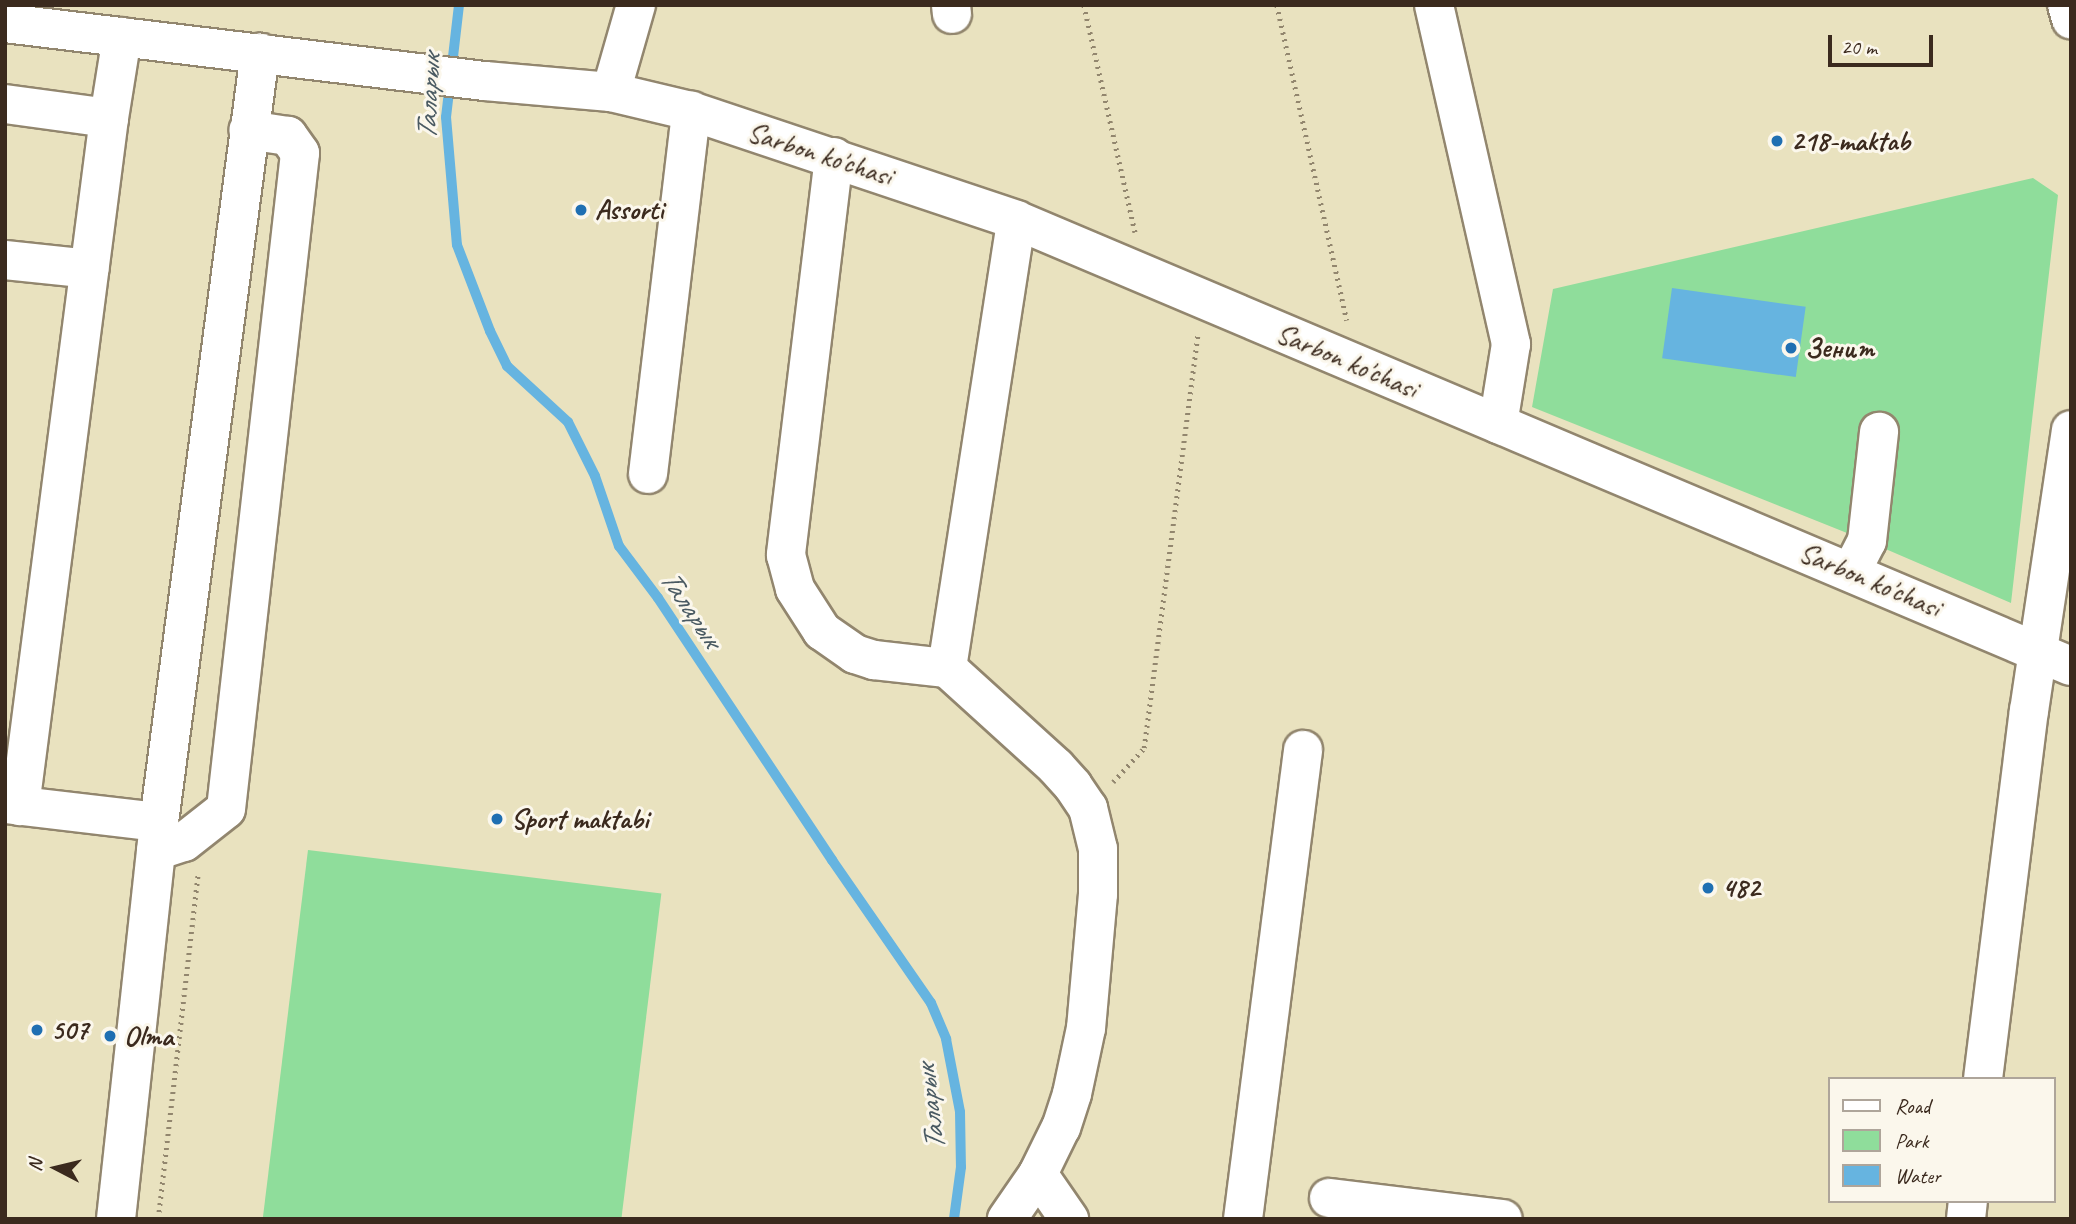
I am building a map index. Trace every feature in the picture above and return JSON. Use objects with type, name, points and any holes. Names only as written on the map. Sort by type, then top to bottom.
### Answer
[{"type":"street","points":[[611,92],[636,5]]},
{"type":"street","points":[[1434,5],[1511,344],[1498,424]]},
{"type":"street","points":[[2067,5],[2071,19]]},
{"type":"street","name":"Sarbon ko'chasi","points":[[5,23],[485,81],[611,92],[691,111],[1016,220],[2055,659]]},
{"type":"street","points":[[122,37],[12,805],[184,842],[226,809],[300,153],[288,136],[248,130]]},
{"type":"street","points":[[116,1219],[158,837],[260,52]]},
{"type":"street","points":[[5,104],[109,118]]},
{"type":"street","points":[[648,474],[691,111]]},
{"type":"street","points":[[834,157],[786,555],[795,589],[822,631],[836,643],[874,660],[947,668],[1056,767],[1088,808],[1098,849],[1098,883],[1086,1028],[1061,1127],[1038,1174],[1007,1219]]},
{"type":"street","points":[[947,668],[1016,220]]},
{"type":"street","points":[[5,260],[90,270]]},
{"type":"street","points":[[217,377],[276,383]]},
{"type":"street","points":[[1983,1077],[2055,659],[2071,430]]},
{"type":"street","points":[[1852,572],[1867,541],[1879,432]]},
{"type":"street","points":[[1243,1219],[1303,750]]},
{"type":"street","points":[[1038,1174],[1069,1219]]},
{"type":"street","points":[[1329,1198],[1503,1219]]},
{"type":"path","points":[[1084,5],[1144,273]]},
{"type":"path","points":[[1277,5],[1357,365]]},
{"type":"path","points":[[1088,808],[1144,748],[1202,298]]},
{"type":"path","points":[[158,1219],[204,828]]},
{"type":"green space","name":"Зенит","points":[[2033,178],[2058,195],[2011,603],[1867,541],[1532,407],[1553,289]]},
{"type":"green space","points":[[308,850],[661,893],[621,1219],[263,1219]]},
{"type":"water","points":[[1672,288],[1806,307],[1796,377],[1662,358]]},
{"type":"waterway","name":"Таларык","points":[[459,5],[446,117],[457,245],[490,331],[507,366],[568,422],[595,476],[619,546],[658,598],[832,860],[931,1003],[946,1039],[960,1112],[961,1167],[954,1219]]},
{"type":"place","name":"218-maktab","points":[[1777,141]]},
{"type":"place","name":"Assorti","points":[[581,210]]},
{"type":"place","name":"Зенит","points":[[1791,348]]},
{"type":"place","name":"Sport maktabi","points":[[497,819]]},
{"type":"place","name":"482","points":[[1708,888]]},
{"type":"place","name":"507","points":[[37,1030]]},
{"type":"place","name":"Olma","points":[[110,1036]]}]
